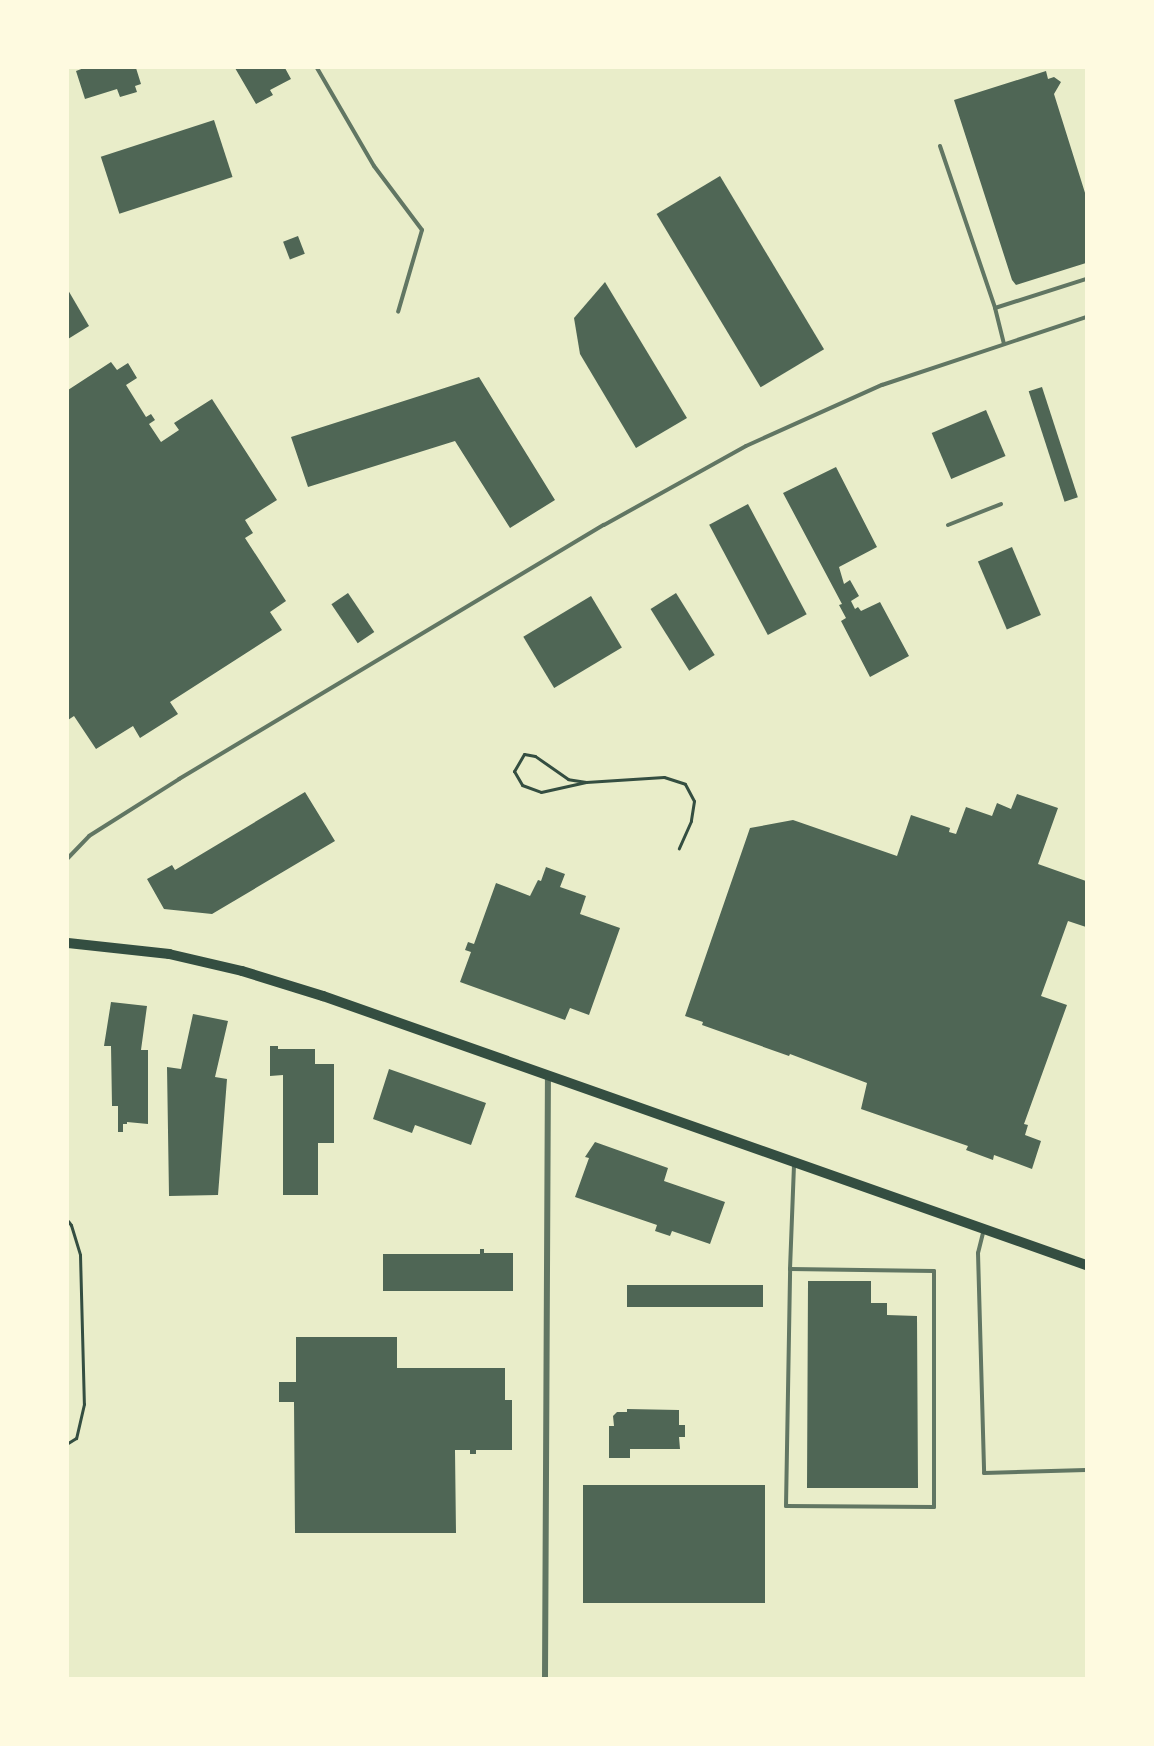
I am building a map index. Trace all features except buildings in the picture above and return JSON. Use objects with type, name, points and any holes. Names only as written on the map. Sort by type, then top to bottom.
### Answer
[{"type":"main road","points":[[68,943],[169,954],[242,971],[323,996],[548,1074],[794,1164],[1086,1265]]},
{"type":"street","points":[[545,1678],[548,1074]]},
{"type":"lane","points":[[317,68],[374,166],[422,230],[398,312]]},
{"type":"lane","points":[[940,146],[995,308],[1004,344]]},
{"type":"lane","points":[[995,308],[1086,279]]},
{"type":"lane","points":[[68,858],[83,841],[106,824],[661,492],[746,446],[882,385],[1086,317]]},
{"type":"lane","points":[[948,525],[1001,504]]},
{"type":"lane","points":[[790,1269],[934,1271],[934,1507],[786,1506],[790,1269],[794,1164]]},
{"type":"lane","points":[[984,1229],[978,1253],[984,1473],[1086,1470]]},
{"type":"path","points":[[586,782],[568,779],[535,756],[524,753],[514,771],[522,785],[541,792],[586,782],[664,777],[685,784],[694,801],[691,820],[679,848]]},
{"type":"path","points":[[68,1221],[80,1255],[84,1404],[75,1438],[68,1443]]}]
